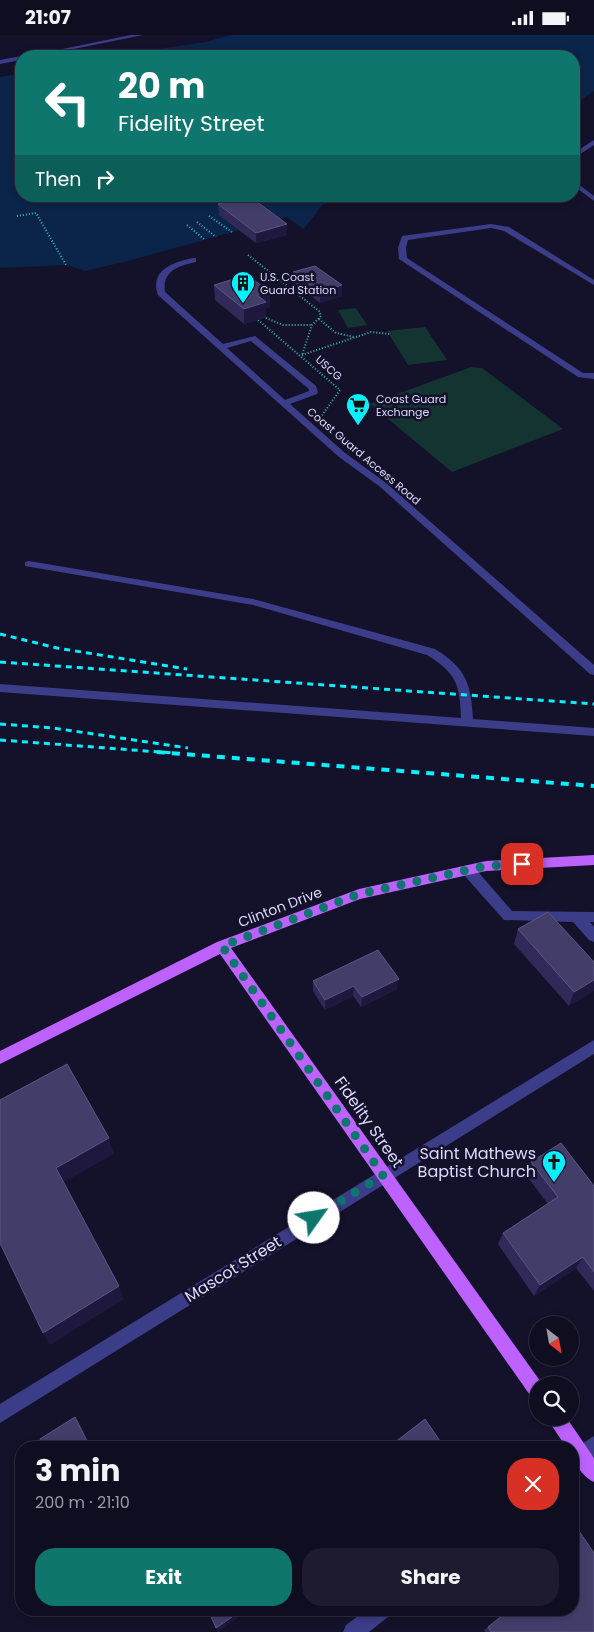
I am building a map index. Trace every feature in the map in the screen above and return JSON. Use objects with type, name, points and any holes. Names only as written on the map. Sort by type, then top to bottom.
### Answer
[{"type":"main road","name":"Clinton Drive","points":[[0,1058],[222,946],[359,894],[486,866],[594,860]]},
{"type":"main road","name":"Fidelity Street","points":[[222,946],[529,1379]]},
{"type":"main road","points":[[562,1426],[573,1441]]},
{"type":"main road","points":[[582,1454],[594,1473]]},
{"type":"street","points":[[62,50],[140,35]]},
{"type":"street","points":[[0,62],[15,59]]},
{"type":"street","points":[[580,152],[594,142]]},
{"type":"street","points":[[580,188],[594,199]]},
{"type":"street","points":[[594,283],[506,229],[491,226],[405,238],[402,248],[403,259],[581,375],[594,376]]},
{"type":"street","name":"Coast Guard Access Road","points":[[193,260],[176,265],[162,274],[158,283],[161,293],[342,455],[382,484],[594,671]]},
{"type":"street","points":[[222,347],[252,339],[313,388],[314,391],[311,394],[284,403]]},
{"type":"street","points":[[29,564],[253,603],[431,652],[447,661],[462,677],[466,695],[468,724]]},
{"type":"street","points":[[0,688],[594,732]]},
{"type":"street","points":[[468,870],[509,916],[594,917]]},
{"type":"street","points":[[576,917],[594,936]]},
{"type":"street","name":"Mascot Street","points":[[0,1414],[594,1045]]},
{"type":"street","points":[[353,1632],[373,1616]]},
{"type":"path","points":[[17,216],[36,213],[66,265]]},
{"type":"path","points":[[210,216],[232,232]]},
{"type":"path","points":[[197,222],[216,237]]},
{"type":"path","points":[[187,225],[205,240]]},
{"type":"path","name":"USCG","points":[[248,255],[320,311],[321,316],[319,319],[330,330],[338,335],[357,337]]},
{"type":"path","points":[[266,317],[278,325],[286,327],[312,325],[319,319]]},
{"type":"path","name":"USCG","points":[[258,320],[302,355],[340,389],[318,420]]},
{"type":"path","name":"USCG","points":[[302,355],[312,325]]},
{"type":"path","name":"USCG","points":[[302,355],[375,331],[389,334]]},
{"type":"green space","points":[[356,308],[367,325],[348,328],[338,310]]},
{"type":"green space","points":[[425,327],[447,360],[408,365],[387,331]]},
{"type":"green space","points":[[471,367],[482,368],[563,429],[452,472],[370,404]]},
{"type":"water","points":[[230,35],[594,35],[594,91],[580,101],[580,50],[151,50],[206,42]]},
{"type":"water","points":[[15,74],[15,202],[330,202],[322,205],[304,229],[287,217],[85,271],[66,265],[0,268],[0,77]]},
{"type":"building","points":[[226,202],[257,202],[287,224],[256,233],[218,204]]},
{"type":"building","points":[[315,266],[342,285],[320,292],[293,272]]},
{"type":"building","points":[[247,275],[269,291],[257,295],[266,302],[244,309],[214,285]]},
{"type":"building","points":[[548,912],[594,962],[594,980],[574,992],[518,929]]},
{"type":"building","points":[[378,950],[399,979],[362,997],[354,986],[325,1000],[313,981]]},
{"type":"building","points":[[67,1064],[109,1138],[56,1168],[119,1286],[43,1333],[0,1243],[0,1100]]},
{"type":"building","points":[[561,1143],[594,1186],[594,1272],[583,1257],[540,1285],[503,1233],[558,1197],[531,1162]]},
{"type":"building","points":[[75,1417],[87,1441],[41,1441],[40,1439]]},
{"type":"building","points":[[425,1419],[440,1441],[397,1441]]},
{"type":"building","points":[[579,1531],[594,1553],[594,1632],[491,1632],[488,1627],[502,1616],[579,1616]]},
{"type":"building","points":[[211,1616],[233,1616],[216,1628]]},
{"type":"railway","points":[[0,634],[57,648],[187,669]]},
{"type":"railway","points":[[0,662],[594,704]]},
{"type":"railway","points":[[0,724],[53,728],[188,748]]},
{"type":"railway","points":[[0,740],[173,753]]},
{"type":"railway","points":[[157,752],[594,786]]},
{"type":"place","name":"U.S. Coast Guard Station","points":[[243,304]]},
{"type":"place","name":"Coast Guard Exchange","points":[[358,426]]},
{"type":"place","name":"Saint Mathews Baptist Church","points":[[554,1183]]},
{"type":"route","points":[[314,1218],[383,1175],[222,946],[359,894],[486,866],[522,864]]}]
